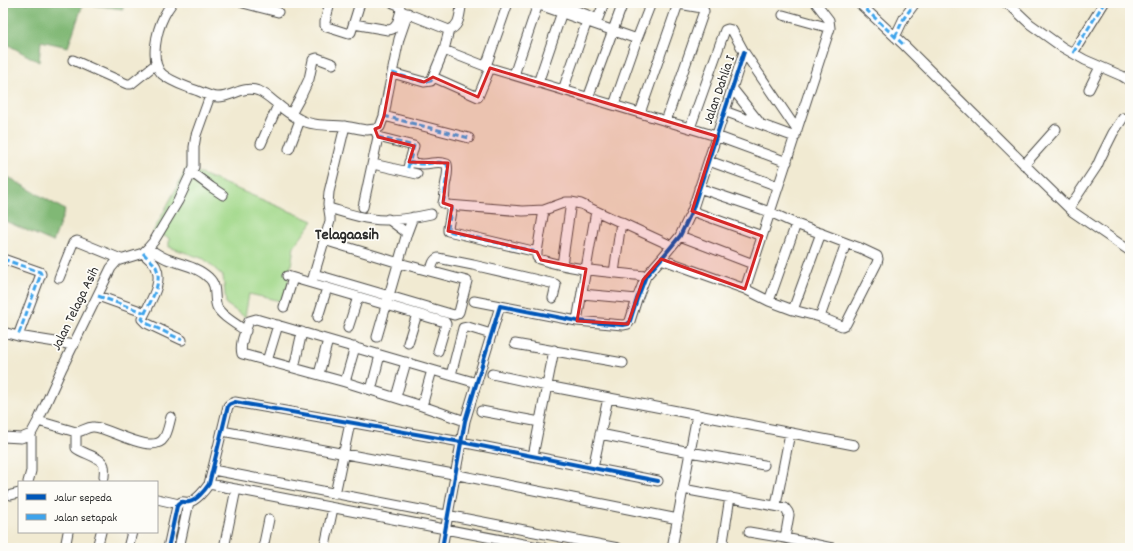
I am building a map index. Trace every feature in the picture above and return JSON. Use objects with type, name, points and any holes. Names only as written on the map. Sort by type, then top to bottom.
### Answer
[{"type":"street","points":[[172,3],[164,16],[158,34],[155,58],[156,64],[162,73],[168,78],[181,85],[210,96],[219,97],[240,90],[252,89],[268,96],[300,120],[310,123],[345,126],[367,130],[414,146],[407,171]]},
{"type":"street","points":[[243,3],[264,6],[278,12]]},
{"type":"street","points":[[330,3],[325,22],[326,26],[349,34],[351,33],[360,3]]},
{"type":"street","points":[[393,3],[398,5],[405,12],[449,30],[454,28],[459,22],[462,3]]},
{"type":"street","points":[[433,77],[478,97],[508,3]]},
{"type":"street","points":[[556,3],[613,30],[637,39]]},
{"type":"street","points":[[597,22],[604,3]]},
{"type":"street","points":[[588,98],[623,3]]},
{"type":"street","points":[[614,105],[651,3]]},
{"type":"street","points":[[745,289],[830,28],[830,20],[816,3]]},
{"type":"street","points":[[859,3],[1069,208],[1079,216],[1129,247]]},
{"type":"street","points":[[895,37],[904,18],[915,3]]},
{"type":"street","points":[[1006,3],[1030,24],[1062,47],[1085,60],[1130,81]]},
{"type":"street","points":[[1073,53],[1104,3]]},
{"type":"street","points":[[514,75],[536,4],[587,21],[597,22]]},
{"type":"street","points":[[640,113],[676,4],[702,8],[704,11],[666,121]]},
{"type":"street","points":[[354,24],[392,30],[405,12]]},
{"type":"street","points":[[363,207],[373,164],[376,133],[384,116],[405,12]]},
{"type":"street","points":[[538,83],[562,12]]},
{"type":"street","points":[[783,15],[830,28]]},
{"type":"street","points":[[563,90],[587,21]]},
{"type":"street","points":[[690,128],[726,29],[732,30],[744,52],[796,134]]},
{"type":"street","points":[[392,73],[424,82],[431,81],[444,50],[449,30]]},
{"type":"street","points":[[444,50],[488,67],[538,83],[716,136],[787,162]]},
{"type":"street","name":"Jalan Dahlia I","points":[[646,276],[680,236],[692,211],[744,52]]},
{"type":"street","points":[[291,114],[309,79],[310,69],[314,58],[333,64]]},
{"type":"street","points":[[72,60],[127,84],[136,82],[156,64]]},
{"type":"street","points":[[1089,89],[1100,67]]},
{"type":"street","points":[[732,88],[760,123]]},
{"type":"street","points":[[59,278],[73,243],[76,241],[121,259],[146,250],[154,241],[178,201],[194,167],[194,147],[196,135],[210,96]]},
{"type":"street","points":[[261,144],[278,104]]},
{"type":"street","points":[[724,111],[796,134]]},
{"type":"street","points":[[384,116],[469,138]]},
{"type":"street","points":[[1069,208],[1094,172],[1113,133],[1123,118]]},
{"type":"street","points":[[288,149],[300,120]]},
{"type":"street","points":[[313,279],[330,221],[328,204],[329,192],[345,126]]},
{"type":"street","points":[[1024,165],[1056,129]]},
{"type":"street","points":[[409,162],[426,164],[435,161],[447,164],[448,173],[445,189],[446,195],[443,203],[452,206],[523,211],[544,210],[566,202],[571,202],[581,204],[672,246]]},
{"type":"street","points":[[709,161],[778,186]]},
{"type":"street","points":[[373,164],[417,174]]},
{"type":"street","points":[[191,172],[223,195]]},
{"type":"street","points":[[662,259],[745,289],[769,301],[793,310],[820,317],[842,326],[844,326],[877,263],[877,256],[860,248],[796,224],[770,212],[699,188]]},
{"type":"street","points":[[562,265],[571,202]]},
{"type":"street","points":[[452,206],[448,231],[536,252]]},
{"type":"street","points":[[329,208],[374,219],[413,217],[431,214]]},
{"type":"street","points":[[474,301],[577,321],[626,325],[630,321],[646,276],[586,269],[539,259],[536,252],[544,210]]},
{"type":"street","points":[[577,321],[596,211]]},
{"type":"street","points":[[692,211],[762,236]]},
{"type":"street","points":[[377,337],[413,217]]},
{"type":"street","points":[[388,219],[407,233]]},
{"type":"street","points":[[614,273],[621,222]]},
{"type":"street","points":[[769,301],[796,224]]},
{"type":"street","points":[[793,310],[821,233]]},
{"type":"street","points":[[680,236],[753,264]]},
{"type":"street","points":[[324,240],[399,263],[467,281]]},
{"type":"street","points":[[820,317],[846,243]]},
{"type":"street","points":[[146,250],[156,267],[158,276],[156,288],[142,319],[146,323],[182,340]]},
{"type":"street","points":[[146,250],[197,270],[209,277],[214,286],[216,305],[218,309],[222,314],[246,331]]},
{"type":"street","points":[[431,271],[435,260],[438,258],[473,265],[555,284],[553,298]]},
{"type":"street","name":"Jalan Telaga Asih","points":[[31,434],[111,268],[121,259]]},
{"type":"street","points":[[3,270],[5,260],[40,272],[41,274],[18,336]]},
{"type":"street","points":[[313,279],[327,288],[358,297],[388,301],[455,315],[459,312],[473,265]]},
{"type":"street","points":[[284,307],[290,277],[313,279],[388,301],[417,314],[446,322],[438,351]]},
{"type":"street","points":[[318,317],[327,288]]},
{"type":"street","points":[[582,294],[637,299]]},
{"type":"street","points":[[98,296],[144,313]]},
{"type":"street","points":[[348,328],[358,297]]},
{"type":"street","points":[[442,548],[465,421],[500,306]]},
{"type":"street","points":[[408,343],[417,314]]},
{"type":"street","points":[[465,421],[396,397],[242,354],[241,347],[249,321],[256,319],[477,383]]},
{"type":"street","points":[[267,361],[278,325]]},
{"type":"street","points":[[452,375],[464,328],[468,327],[491,334]]},
{"type":"street","points":[[3,332],[18,336],[74,345]]},
{"type":"street","points":[[294,368],[302,332]]},
{"type":"street","points":[[318,374],[328,340]]},
{"type":"street","points":[[515,344],[623,363]]},
{"type":"street","points":[[345,382],[355,347]]},
{"type":"street","points":[[533,456],[554,350]]},
{"type":"street","points":[[371,390],[380,354]]},
{"type":"street","points":[[396,397],[406,362]]},
{"type":"street","points":[[422,406],[432,370]]},
{"type":"street","points":[[492,374],[608,398],[854,445]]},
{"type":"street","points":[[593,468],[608,398]]},
{"type":"street","points":[[168,548],[177,506],[185,501],[189,502],[201,494],[209,484],[228,406],[235,402],[461,442],[658,481]]},
{"type":"street","points":[[480,411],[540,422]]},
{"type":"street","points":[[672,548],[697,415]]},
{"type":"street","points":[[38,421],[76,432],[80,432],[93,426],[99,427],[135,441],[147,444],[156,444],[164,438],[171,417]]},
{"type":"street","points":[[335,494],[350,423]]},
{"type":"street","points":[[222,431],[456,474],[678,519]]},
{"type":"street","points":[[76,432],[76,448],[100,461],[105,467],[104,477]]},
{"type":"street","points":[[776,505],[790,433]]},
{"type":"street","points":[[3,436],[21,438],[31,434],[31,464],[28,481]]},
{"type":"street","points":[[600,434],[764,466]]},
{"type":"street","points":[[213,470],[618,548]]},
{"type":"street","points":[[209,484],[544,548]]},
{"type":"street","points":[[224,548],[236,489]]},
{"type":"street","points":[[683,489],[776,505],[785,508],[788,512],[785,538]]},
{"type":"street","points":[[722,548],[730,497]]},
{"type":"street","points":[[158,499],[179,504]]},
{"type":"street","points":[[180,548],[189,502]]},
{"type":"street","points":[[326,548],[325,546],[333,508]]},
{"type":"street","points":[[263,548],[269,519]]},
{"type":"street","points":[[749,532],[832,548]]},
{"type":"street","points":[[65,548],[68,533]]},
{"type":"street","points":[[97,548],[101,533]]},
{"type":"street","points":[[128,548],[132,533]]},
{"type":"highlighted area","points":[[490,68],[716,136],[692,211],[762,236],[745,289],[661,259],[643,280],[628,324],[577,321],[586,269],[541,260],[537,252],[448,231],[452,206],[443,203],[448,163],[409,162],[414,146],[378,137],[375,129],[380,127],[384,116],[392,73],[424,82],[433,77],[478,97]]},
{"type":"green space","points":[[3,3],[123,3],[123,9],[83,4],[68,47],[41,41],[39,62],[3,42]]},
{"type":"green space","points":[[187,168],[313,221],[294,247],[285,302],[249,294],[245,317],[226,304],[223,276],[204,259],[169,247],[169,238],[153,232]]},
{"type":"green space","points":[[3,174],[65,210],[53,242],[3,220]]},
{"type":"marked path","points":[[859,3],[905,46]]},
{"type":"marked path","points":[[895,37],[904,18],[915,3]]},
{"type":"marked path","points":[[1073,53],[1104,3]]},
{"type":"marked path","points":[[392,73],[424,82],[431,81],[433,77]]},
{"type":"marked path","points":[[384,116],[469,138]]},
{"type":"marked path","points":[[378,137],[414,146],[407,171]]},
{"type":"marked path","points":[[409,162],[418,164],[440,162],[447,164],[448,173],[443,203]]},
{"type":"marked path","points":[[452,206],[448,231],[537,252]]},
{"type":"marked path","points":[[143,253],[155,265],[158,273],[157,285],[145,313]]},
{"type":"marked path","points":[[3,259],[40,272],[41,274],[18,336]]},
{"type":"marked path","points":[[3,270],[6,260]]},
{"type":"marked path","points":[[98,296],[145,313],[142,319],[146,323],[182,340]]},
{"type":"cycle path","points":[[442,548],[465,421],[500,306],[577,321],[623,325],[628,324],[646,276],[680,236],[692,211],[744,52]]},
{"type":"cycle path","points":[[168,548],[177,506],[181,502],[195,500],[209,484],[228,406],[235,402],[461,442],[658,481]]},
{"type":"district","name":"Telagaasih","points":[[347,235]]}]
